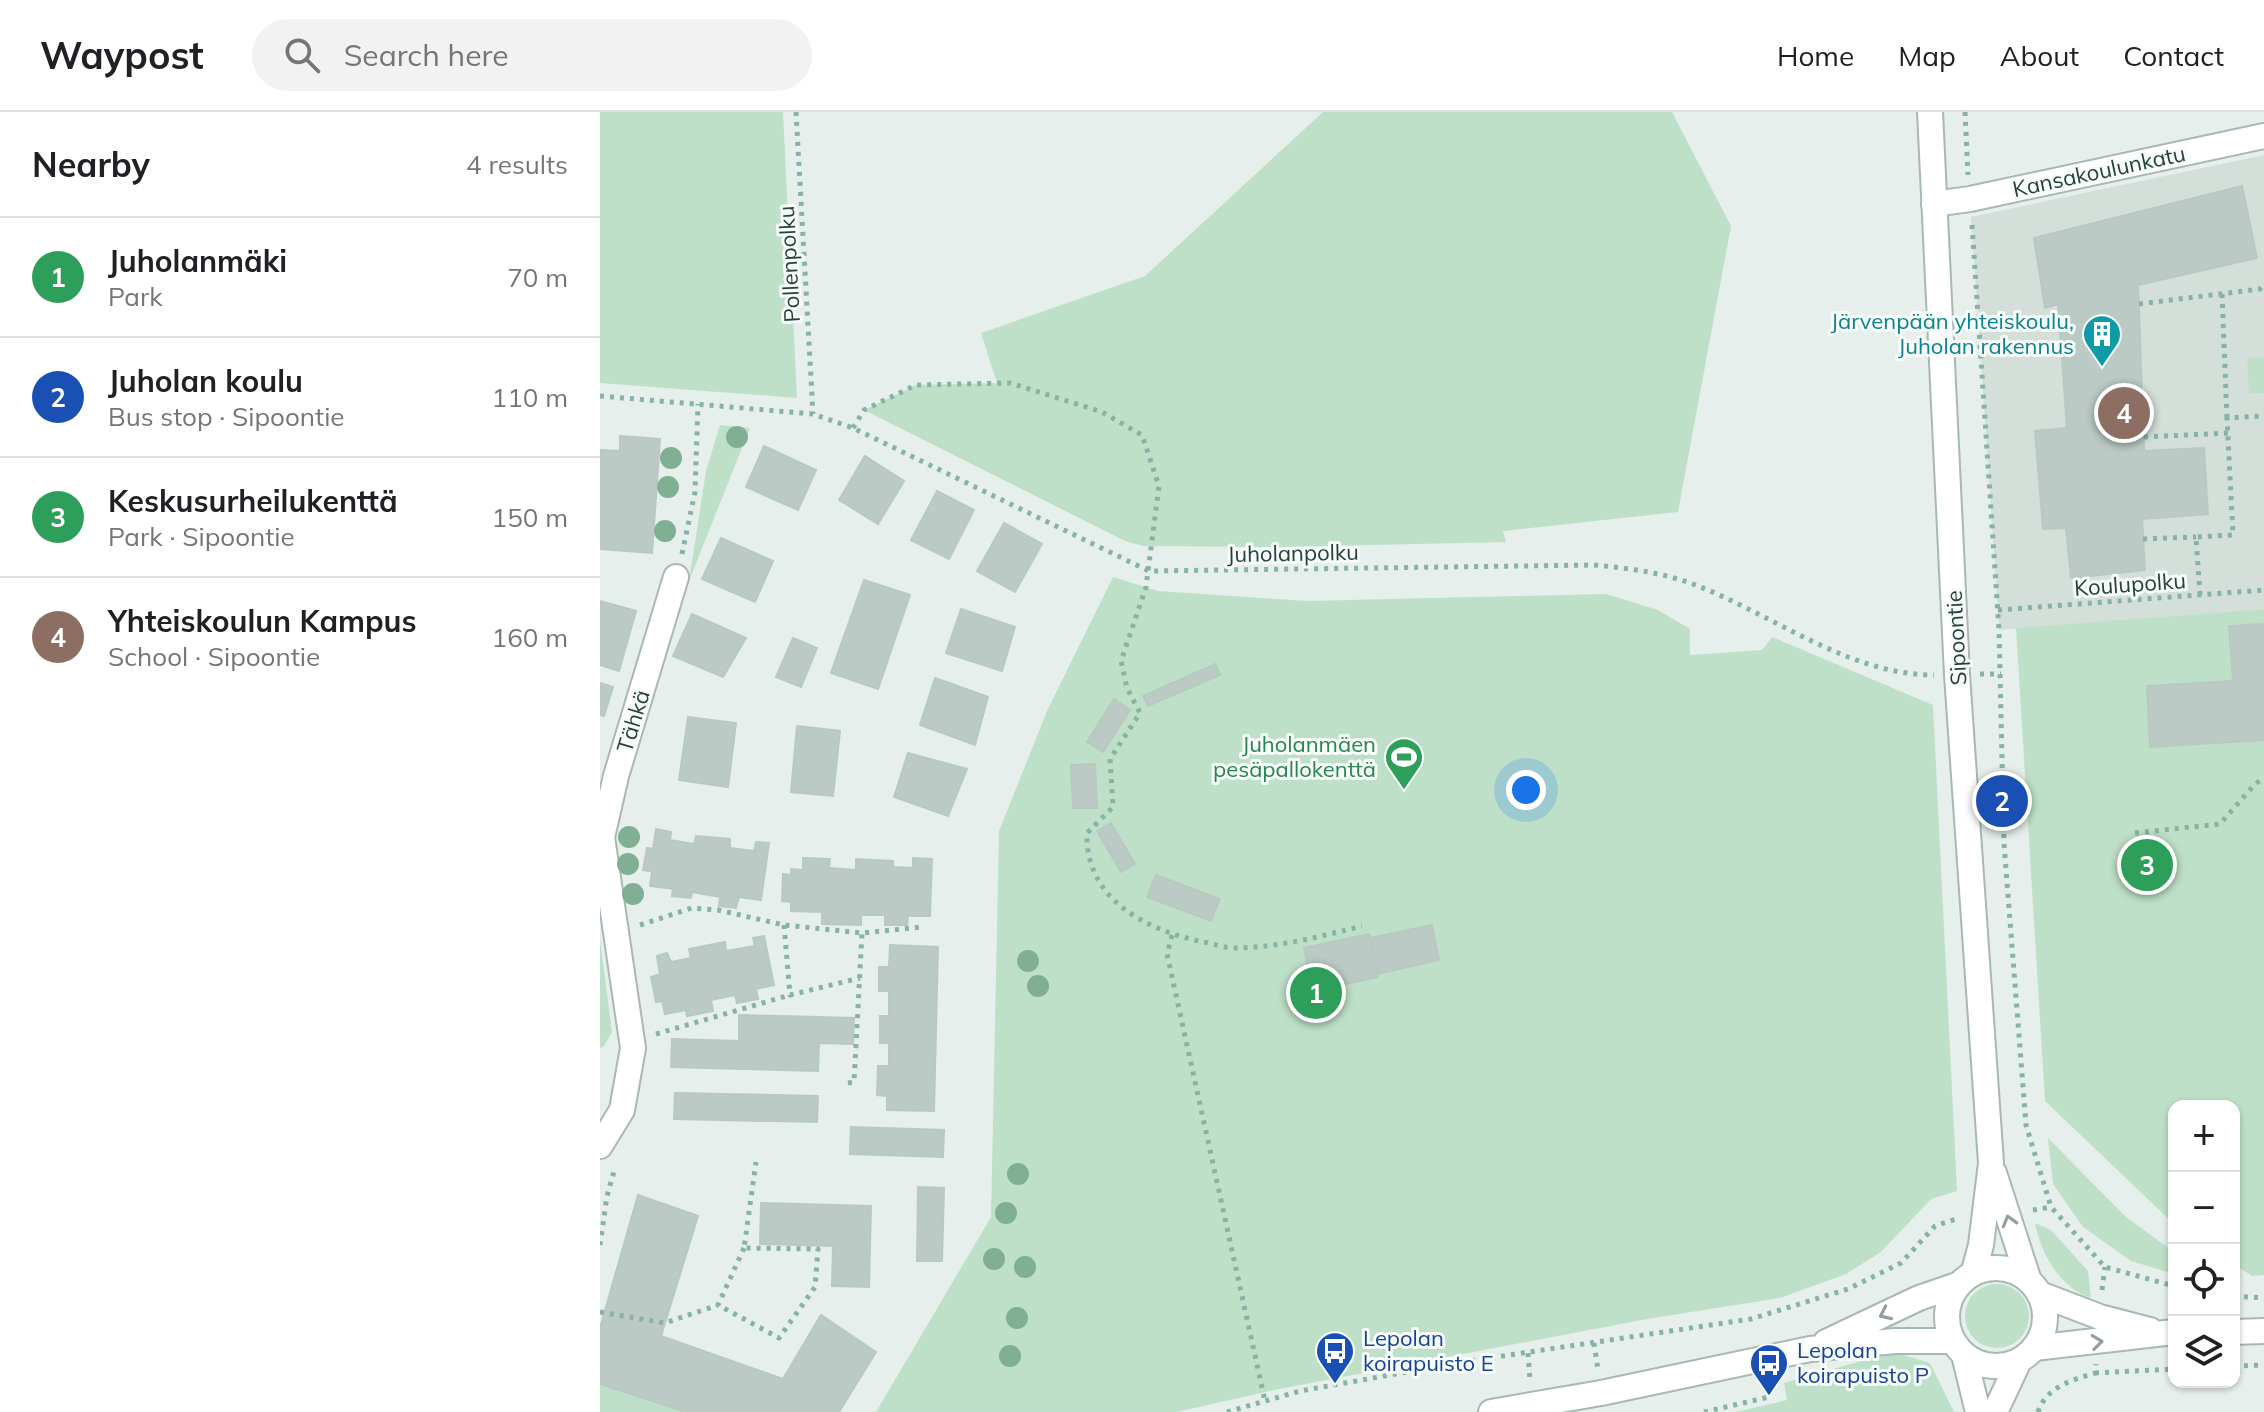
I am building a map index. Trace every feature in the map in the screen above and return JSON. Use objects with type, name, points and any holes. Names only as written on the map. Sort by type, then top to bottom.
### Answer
[{"type":"street","name":"Sipoontie","points":[[1930,112],[1957,675],[1991,1163],[1996,1214],[2034,1286]]},
{"type":"street","name":"Kansakoulunkatu","points":[[1934,204],[2264,136]]},
{"type":"street","name":"Tähkä","points":[[608,1154],[622,1110],[633,1048],[602,837],[616,776],[676,577]]},
{"type":"street","name":"Sipoontie","points":[[1965,1278],[1996,1214]]},
{"type":"street","points":[[1810,1349],[1991,1267],[2011,1269],[2034,1286],[2100,1317],[2167,1332]]},
{"type":"street","points":[[1965,1278],[1948,1304],[1947,1322],[1978,1412]]},
{"type":"street","points":[[1995,1412],[2043,1331],[2045,1312],[2034,1286]]},
{"type":"street","points":[[2240,1332],[2264,1331]]},
{"type":"street","points":[[1491,1412],[1601,1393],[1810,1349],[1895,1341],[1958,1348],[1982,1365],[2003,1367],[2027,1355],[2167,1332]]},
{"type":"path","name":"Pollenpolku","points":[[796,112],[813,414]]},
{"type":"path","points":[[1965,112],[1998,610],[2004,844],[2026,1125],[2051,1207],[2105,1267],[2168,1284]]},
{"type":"path","points":[[2139,304],[2260,289],[2264,285]]},
{"type":"path","points":[[2143,539],[2233,535],[2222,294]]},
{"type":"path","points":[[853,428],[864,410],[916,385],[1010,383],[1102,412],[1142,435],[1159,486],[1149,571],[1121,661],[1127,688],[1140,713],[1110,759],[1113,807],[1087,833],[1086,853],[1103,889],[1113,899],[1133,917],[1172,935],[1231,948],[1300,943],[1362,926]]},
{"type":"path","name":"Juholanpolku","points":[[600,396],[813,414],[853,428],[1149,571],[1594,565],[1638,569],[1691,583],[1864,663],[1909,675],[2001,674]]},
{"type":"path","points":[[676,577],[695,492],[698,404]]},
{"type":"path","points":[[2227,418],[2264,416]]},
{"type":"path","points":[[2144,437],[2228,433]]},
{"type":"path","points":[[2196,537],[2200,595]]},
{"type":"path","name":"Koulupolku","points":[[1998,610],[2264,590]]},
{"type":"path","points":[[2135,833],[2220,824],[2264,778]]},
{"type":"path","points":[[616,933],[692,908],[718,910],[784,925],[862,933],[922,927]]},
{"type":"path","points":[[784,925],[790,995]]},
{"type":"path","points":[[848,1083],[854,1082],[862,933]]},
{"type":"path","points":[[1172,935],[1167,954],[1265,1401]]},
{"type":"path","points":[[632,1041],[860,978]]},
{"type":"path","points":[[600,1245],[607,1196],[608,1154]]},
{"type":"path","points":[[600,1312],[665,1323],[718,1305],[744,1248],[756,1162]]},
{"type":"path","points":[[1227,1412],[1300,1391],[1469,1361],[1751,1319],[1848,1289],[1901,1263],[1935,1226],[1953,1219],[2051,1207]]},
{"type":"path","points":[[718,1305],[779,1338],[815,1287],[818,1249],[744,1248]]},
{"type":"path","points":[[2240,1296],[2264,1298]]},
{"type":"path","points":[[2240,1366],[2264,1365]]},
{"type":"path","points":[[2095,1373],[2168,1369]]},
{"type":"path","points":[[1704,1412],[1769,1397]]},
{"type":"shaded area","points":[[2264,155],[2264,609],[1999,630],[1971,217]]},
{"type":"green space","points":[[600,112],[783,112],[797,398],[600,383]]},
{"type":"green space","points":[[1323,112],[1672,112],[1731,226],[1678,512],[1503,531],[1506,542],[1284,547],[1143,546],[1125,541],[864,410],[916,385],[997,383],[981,333],[1145,276]]},
{"type":"green space","points":[[2264,357],[2264,393],[2249,393],[2247,358]]},
{"type":"green space","points":[[720,425],[750,428],[689,581],[706,471]]},
{"type":"green space","points":[[1113,577],[1158,591],[1307,601],[1606,594],[1658,610],[1690,629],[1690,655],[1762,650],[1772,637],[1933,705],[1957,1191],[1931,1199],[1881,1252],[1846,1274],[1780,1298],[1647,1319],[1274,1390],[1177,1412],[876,1412],[991,1217],[999,831],[1047,711]]},
{"type":"green space","points":[[2264,609],[2264,1275],[2252,1276],[2240,1268],[2240,1100],[2168,1100],[2168,1218],[2045,1101],[2016,628]]},
{"type":"green space","points":[[600,940],[612,1032],[600,1048]]},
{"type":"green space","points":[[2048,1138],[2126,1217],[2168,1248],[2168,1272],[2131,1261],[2083,1227],[2053,1184]]},
{"type":"green space","points":[[2035,1223],[2051,1230],[2088,1271],[2091,1298],[2061,1278],[2047,1258]]},
{"type":"green space","points":[[1997,1284],[2015,1290],[2023,1298],[2029,1316],[2023,1334],[2015,1342],[1997,1348],[1979,1342],[1971,1334],[1965,1316],[1971,1298],[1979,1290]]},
{"type":"green space","points":[[1893,1352],[1930,1363],[1954,1412],[1736,1412],[1787,1400],[1784,1383]]},
{"type":"green space","points":[[600,1384],[686,1412],[600,1412]]},
{"type":"building","name":"Järvenpään yhteiskoulu, Juholan rakennus","points":[[2242,186],[2257,258],[2138,285],[2144,451],[2204,448],[2208,514],[2142,519],[2145,570],[2071,578],[2066,528],[2043,529],[2035,431],[2067,428],[2058,304],[2045,308],[2034,238]]},
{"type":"building","points":[[620,436],[660,439],[652,553],[600,549],[600,450],[620,451]]},
{"type":"building","points":[[764,446],[816,470],[798,510],[746,487]]},
{"type":"building","points":[[865,456],[904,481],[878,524],[839,500]]},
{"type":"building","points":[[937,491],[974,510],[949,559],[911,540]]},
{"type":"building","points":[[1004,523],[1042,544],[1015,592],[977,571]]},
{"type":"building","points":[[721,538],[773,561],[755,602],[702,579]]},
{"type":"building","points":[[864,580],[910,595],[878,689],[831,673]]},
{"type":"building","points":[[600,601],[636,611],[619,671],[600,665]]},
{"type":"building","points":[[961,609],[1015,627],[1002,671],[946,653]]},
{"type":"building","points":[[692,614],[746,638],[723,677],[673,656]]},
{"type":"building","points":[[2264,624],[2264,740],[2150,747],[2147,686],[2233,681],[2229,626]]},
{"type":"building","points":[[793,638],[817,648],[801,687],[776,677]]},
{"type":"building","points":[[1215,664],[1220,675],[1148,706],[1143,696]]},
{"type":"building","points":[[935,678],[988,697],[975,745],[920,725]]},
{"type":"building","points":[[600,683],[613,687],[604,716],[600,715]]},
{"type":"building","points":[[1114,699],[1130,710],[1103,752],[1087,742]]},
{"type":"building","points":[[688,717],[736,723],[728,787],[679,780]]},
{"type":"building","points":[[797,726],[840,731],[833,796],[791,792]]},
{"type":"building","points":[[908,753],[967,769],[948,816],[894,797]]},
{"type":"building","points":[[1095,764],[1097,808],[1073,808],[1071,765]]},
{"type":"building","points":[[1111,823],[1135,864],[1121,872],[1097,831]]},
{"type":"building","points":[[656,829],[671,832],[670,840],[694,844],[696,836],[730,839],[730,848],[754,851],[756,842],[769,843],[761,900],[739,897],[736,908],[719,906],[720,897],[692,892],[691,898],[672,896],[673,889],[650,886],[652,871],[643,870],[647,848],[653,849]]},
{"type":"building","points":[[803,858],[830,859],[829,868],[856,870],[856,859],[893,861],[893,867],[913,868],[913,858],[932,859],[930,916],[908,916],[907,925],[885,925],[885,915],[861,915],[861,925],[822,924],[822,912],[791,911],[791,902],[782,901],[783,874],[791,875],[791,869],[803,870]]},
{"type":"building","points":[[1156,875],[1220,899],[1211,921],[1147,897]]},
{"type":"building","points":[[1432,925],[1439,960],[1377,974],[1370,938]]},
{"type":"building","points":[[1369,934],[1378,977],[1313,991],[1304,948]]},
{"type":"building","points":[[764,936],[774,985],[756,989],[758,999],[737,1003],[735,995],[711,1000],[713,1011],[687,1016],[686,1010],[665,1014],[662,1001],[656,1002],[651,977],[660,974],[657,956],[667,953],[671,962],[691,958],[689,949],[725,942],[726,951],[755,946],[753,938]]},
{"type":"building","points":[[890,945],[938,947],[934,1111],[887,1110],[887,1096],[877,1095],[878,1066],[889,1066],[889,1043],[880,1043],[880,1016],[889,1016],[889,991],[879,991],[879,967],[889,967]]},
{"type":"building","points":[[739,1015],[854,1018],[853,1044],[819,1043],[818,1071],[671,1067],[672,1039],[739,1041]]},
{"type":"building","points":[[675,1093],[818,1096],[817,1122],[674,1119]]},
{"type":"building","points":[[851,1127],[944,1130],[943,1157],[850,1154]]},
{"type":"building","points":[[918,1187],[944,1188],[942,1261],[917,1261]]},
{"type":"building","points":[[638,1195],[698,1216],[661,1336],[783,1379],[821,1315],[876,1352],[839,1412],[686,1412],[600,1384],[600,1328]]},
{"type":"building","points":[[761,1203],[871,1206],[869,1287],[832,1286],[833,1246],[760,1244]]},
{"type":"place","name":"Järvenpään yhteiskoulu, Juholan rakennus","points":[[2102,368]]},
{"type":"place","name":"Yhteiskoulun Kampus","points":[[2124,413]]},
{"type":"place","name":"Juholanmäen pesäpallokenttä","points":[[1404,791]]},
{"type":"place","name":"Juholan koulu","points":[[2002,801]]},
{"type":"place","name":"Keskusurheilukenttä","points":[[2147,865]]},
{"type":"place","name":"Juholanmäki","points":[[1316,993]]},
{"type":"place","name":"Lepolan koirapuisto E","points":[[1335,1385]]},
{"type":"place","name":"Lepolan koirapuisto P","points":[[1769,1397]]}]
